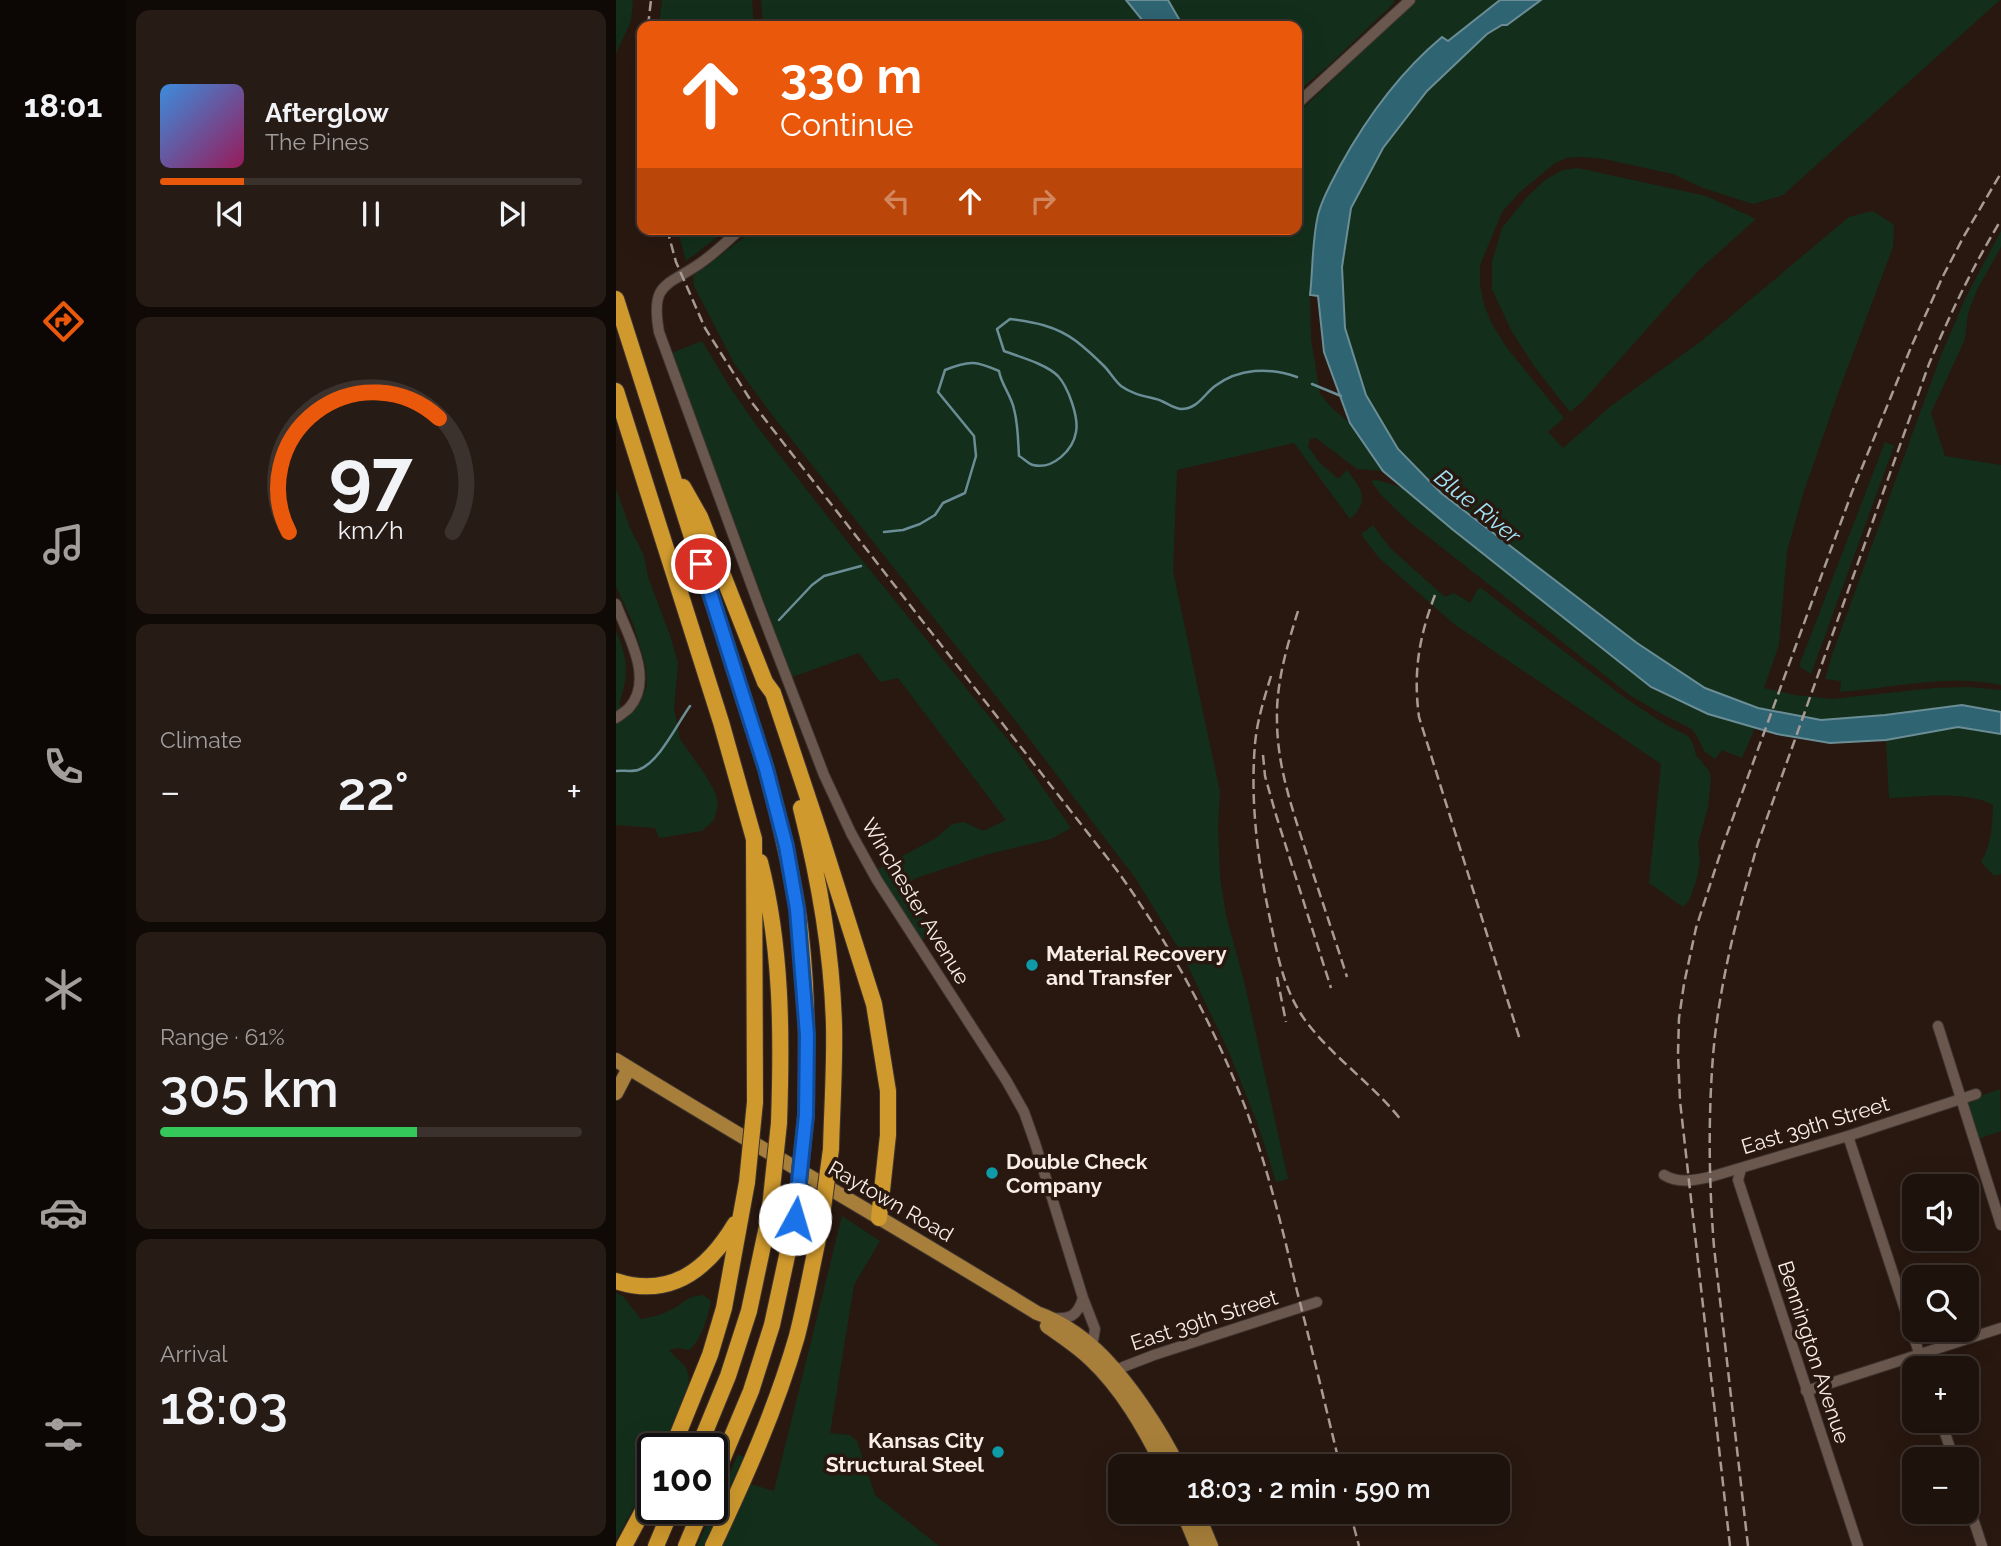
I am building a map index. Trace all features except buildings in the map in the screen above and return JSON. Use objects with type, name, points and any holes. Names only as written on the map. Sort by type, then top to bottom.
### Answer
[{"type":"highway","points":[[616,299],[766,769],[786,846],[797,909],[807,1035],[806,1115],[795,1219],[772,1325],[751,1391],[728,1446]]},
{"type":"highway","points":[[616,391],[721,722],[754,839],[768,894],[778,969],[782,1046],[779,1123],[769,1217],[749,1311],[704,1433]]},
{"type":"highway","points":[[668,461],[700,517],[777,706],[874,1004],[888,1091],[888,1135],[879,1218]]},
{"type":"highway","points":[[713,1546],[748,1472],[797,1334],[820,1230],[831,1149],[834,1026],[829,951],[816,868],[795,782],[766,696],[765,682]]},
{"type":"highway","points":[[679,1433],[710,1355],[724,1308],[747,1182],[755,1102],[754,839]]},
{"type":"highway","points":[[616,1282],[633,1287],[649,1287],[680,1280],[713,1256],[740,1216]]},
{"type":"highway","points":[[624,1546],[637,1522]]},
{"type":"highway","points":[[656,1546],[665,1524]]},
{"type":"highway","points":[[686,1546],[695,1524]]},
{"type":"main road","name":"Raytown Road","points":[[622,1064],[740,1137],[1044,1316],[1087,1349],[1110,1372],[1159,1431],[1171,1454]]},
{"type":"main road","points":[[616,1093],[622,1064]]},
{"type":"main road","name":"Raytown Road","points":[[1110,1372],[1121,1396],[1156,1454]]},
{"type":"main road","points":[[1191,1524],[1197,1546]]},
{"type":"main road","points":[[1195,1524],[1211,1546]]},
{"type":"street","points":[[1302,99],[1410,0]]},
{"type":"street","name":"Winchester Avenue","points":[[734,235],[703,261],[666,283],[656,297],[659,332],[758,603],[824,775],[851,833],[877,880],[1024,1112],[1095,1329],[1087,1349]]},
{"type":"street","points":[[616,604],[639,665],[640,683],[629,708],[616,718]]},
{"type":"street","points":[[1938,1026],[2001,1225]]},
{"type":"street","name":"East 39th Street","points":[[1664,1175],[1688,1181],[1741,1169],[1976,1094]]},
{"type":"street","points":[[1847,1136],[1920,1354]]},
{"type":"street","name":"Bennington Avenue","points":[[1741,1169],[1738,1180],[1857,1546]]},
{"type":"street","points":[[1044,1316],[1064,1319],[1073,1315],[1080,1309],[1083,1298]]},
{"type":"street","name":"East 39th Street","points":[[1110,1372],[1317,1302]]},
{"type":"street","points":[[1806,1391],[2001,1328]]},
{"type":"street","points":[[1975,1524],[1982,1546]]},
{"type":"green space","points":[[616,0],[633,0],[631,21],[616,54]]},
{"type":"green space","points":[[662,0],[752,0],[754,21],[660,21]]},
{"type":"green space","points":[[761,0],[1126,0],[1143,21],[763,21]]},
{"type":"green space","points":[[1168,0],[1394,0],[1394,3],[1327,67],[1302,88],[1302,21],[1180,21]]},
{"type":"green space","points":[[1416,0],[1500,0],[1387,92],[1359,132],[1330,184],[1314,242],[1310,295],[1311,339],[1320,394],[1350,423],[1383,471],[1357,469],[1316,438],[1310,439],[1308,446],[1319,462],[1338,479],[1347,470],[1362,494],[1356,512],[1350,519],[1294,443],[1177,470],[1173,571],[1220,792],[1220,877],[1226,915],[1245,985],[1288,1179],[1276,1182],[1258,1125],[1229,1052],[1182,954],[1136,879],[1015,720],[773,416],[734,363],[694,286],[693,276],[747,235],[1302,235],[1302,109]]},
{"type":"green space","points":[[1541,0],[2000,0],[1783,195],[1753,204],[1703,188],[1673,174],[1604,159],[1567,158],[1555,163],[1520,192],[1502,212],[1480,265],[1480,285],[1492,324],[1507,348],[1564,418],[1548,432],[1563,448],[1611,406],[1700,342],[1849,217],[1873,211],[1894,225],[1893,247],[1804,491],[1787,551],[1779,645],[1764,688],[1833,699],[1934,688],[2001,690],[2001,712],[1961,705],[1821,720],[1758,708],[1705,688],[1637,643],[1441,493],[1398,449],[1366,395],[1345,328],[1342,267],[1351,208],[1383,148],[1427,91],[1487,34],[1507,25]]},
{"type":"green space","points":[[1578,168],[1706,196],[1756,219],[1699,270],[1570,412],[1534,366],[1511,330],[1492,289],[1492,262],[1502,228],[1527,197],[1545,180],[1563,170]]},
{"type":"green space","points":[[2001,231],[2001,247],[1977,290],[1968,313],[1965,339],[1931,413],[1945,456],[2001,465],[2001,685],[1941,681],[1840,692],[1841,681],[1825,679],[1832,655],[1941,355],[1966,297]]},
{"type":"green space","points":[[679,235],[720,235],[686,261]]},
{"type":"green space","points":[[702,341],[756,425],[1017,751],[1071,828],[1051,839],[985,855],[916,878],[904,886],[931,935],[920,941],[876,870],[936,838],[952,824],[964,822],[983,831],[1006,820],[898,678],[880,682],[859,653],[792,677],[672,353]]},
{"type":"green space","points":[[1885,442],[1894,446],[1811,674],[1799,666]]},
{"type":"green space","points":[[1377,480],[1401,487],[1651,687],[1708,714],[1755,728],[1742,758],[1722,750],[1715,759],[1704,751],[1690,728],[1631,696],[1408,521],[1382,496],[1371,481]]},
{"type":"green space","points":[[616,489],[630,528],[644,556],[648,577],[678,663],[674,709],[680,739],[716,794],[718,806],[714,820],[702,831],[659,838],[655,828],[616,825],[616,631],[625,658],[626,676],[619,704],[626,717],[641,701],[647,685],[646,667],[634,626],[616,586]]},
{"type":"green space","points":[[1373,525],[1390,548],[1445,597],[1454,593],[1470,603],[1481,588],[1625,698],[1688,736],[1711,779],[1708,807],[1698,843],[1700,861],[1697,878],[1689,901],[1683,907],[1649,883],[1661,764],[1454,624],[1379,558],[1361,534]]},
{"type":"green space","points":[[1958,727],[2001,734],[2001,874],[1994,876],[1981,862],[1992,828],[1993,805],[1982,800],[1956,796],[1889,798],[1886,740]]},
{"type":"green space","points":[[2000,1089],[2001,1131],[1978,1139],[1966,1104],[1969,1100]]},
{"type":"green space","points":[[842,1216],[880,1241],[854,1285],[830,1433],[850,1435],[857,1441],[875,1495],[939,1546],[720,1546],[750,1484],[774,1491]]},
{"type":"green space","points":[[616,1293],[623,1296],[641,1319],[667,1312],[688,1299],[703,1295],[711,1301],[697,1341],[689,1350],[669,1350],[686,1368],[689,1383],[669,1433],[637,1433],[637,1501],[616,1540]]},
{"type":"green space","points":[[738,1454],[746,1459],[728,1500],[728,1476]]},
{"type":"green space","points":[[707,1524],[718,1524],[708,1546],[697,1546]]},
{"type":"water","points":[[1126,0],[1168,0],[1180,21],[1143,21]]},
{"type":"water","name":"Blue River","points":[[1500,0],[1541,0],[1507,25],[1487,34],[1427,91],[1383,148],[1351,208],[1342,267],[1345,328],[1366,395],[1398,449],[1441,493],[1637,643],[1705,688],[1758,708],[1821,720],[1962,705],[2001,712],[2001,734],[1958,727],[1886,740],[1830,743],[1777,734],[1708,714],[1651,687],[1383,471],[1350,423],[1324,352],[1318,296],[1310,295],[1316,225],[1320,209],[1350,148],[1398,81],[1442,37],[1448,41]]},
{"type":"waterway","points":[[884,532],[903,530],[920,524],[935,515],[943,503],[965,493],[976,456],[974,436],[938,392],[945,370],[973,363],[999,371],[1014,409],[1019,456],[1033,465],[1055,462],[1071,445],[1076,432],[1076,418],[1065,387],[1058,376],[1047,368],[1004,351],[997,329],[1010,319],[1036,323],[1061,332],[1090,353],[1121,386],[1181,409],[1192,407],[1224,380],[1244,373],[1265,371],[1297,377]]},
{"type":"waterway","points":[[1312,384],[1341,396]]},
{"type":"waterway","points":[[779,620],[824,576],[861,566]]},
{"type":"waterway","points":[[616,771],[638,770],[653,760],[690,706]]},
{"type":"railway","points":[[649,21],[651,0]]},
{"type":"railway","points":[[1730,1546],[1680,1101],[1679,1018],[1684,984],[1696,928],[1723,845],[1852,492],[1943,276],[2001,173]]},
{"type":"railway","points":[[1748,1546],[1711,1200],[1711,1080],[1725,975],[1758,843],[1929,364],[1962,290],[2001,220]]},
{"type":"railway","points":[[669,235],[676,262],[705,328],[753,404],[1116,869],[1155,926],[1189,986],[1234,1080],[1262,1156],[1337,1454]]},
{"type":"railway","points":[[1435,595],[1425,625],[1417,670],[1419,717],[1520,1040]]},
{"type":"railway","points":[[1298,611],[1278,692],[1280,755],[1291,805],[1347,977]]},
{"type":"railway","points":[[1271,676],[1256,735],[1254,810],[1262,876],[1282,972],[1305,1020],[1401,1120]]},
{"type":"railway","points":[[1263,755],[1265,776],[1276,815],[1331,988]]},
{"type":"railway","points":[[1277,977],[1286,1022]]},
{"type":"railway","points":[[1353,1524],[1359,1546]]},
{"type":"place","name":"Material Recovery and Transfer","points":[[1032,965]]},
{"type":"place","name":"Double Check Company","points":[[992,1173]]},
{"type":"place","name":"Kansas City Structural Steel","points":[[998,1452]]},
{"type":"route","points":[[701,564],[766,769],[786,846],[797,909],[807,1035],[806,1115],[795,1219]]}]
